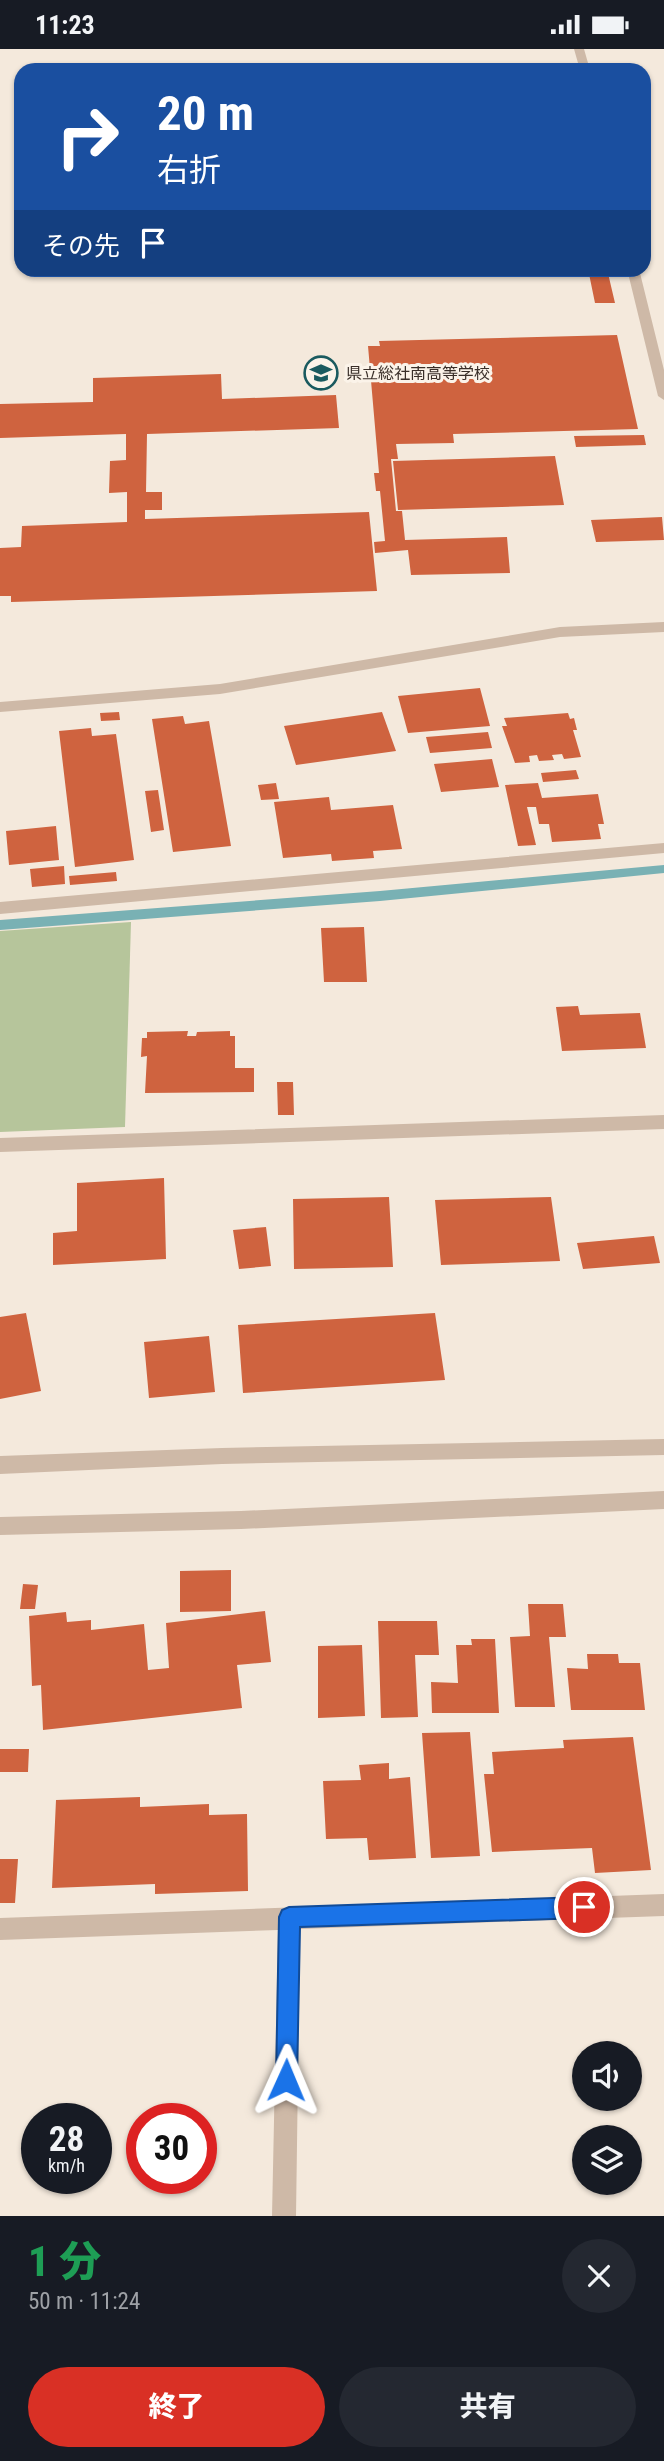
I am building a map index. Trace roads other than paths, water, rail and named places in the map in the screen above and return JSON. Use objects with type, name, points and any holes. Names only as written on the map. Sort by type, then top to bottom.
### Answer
[{"type":"street","points":[[635,277],[664,397]]},
{"type":"street","points":[[0,707],[220,689],[560,632],[664,627]]},
{"type":"street","points":[[0,908],[664,848]]},
{"type":"street","points":[[0,1145],[664,1122]]},
{"type":"street","points":[[0,1465],[222,1456],[664,1447]]},
{"type":"street","points":[[0,1526],[241,1520],[664,1500]]},
{"type":"street","points":[[0,1929],[664,1905]]},
{"type":"street","points":[[284,2216],[289,1917]]},
{"type":"waterway","points":[[0,925],[380,896],[664,869]]},
{"type":"place","name":"県立総社南高等学校","points":[[321,373]]}]
